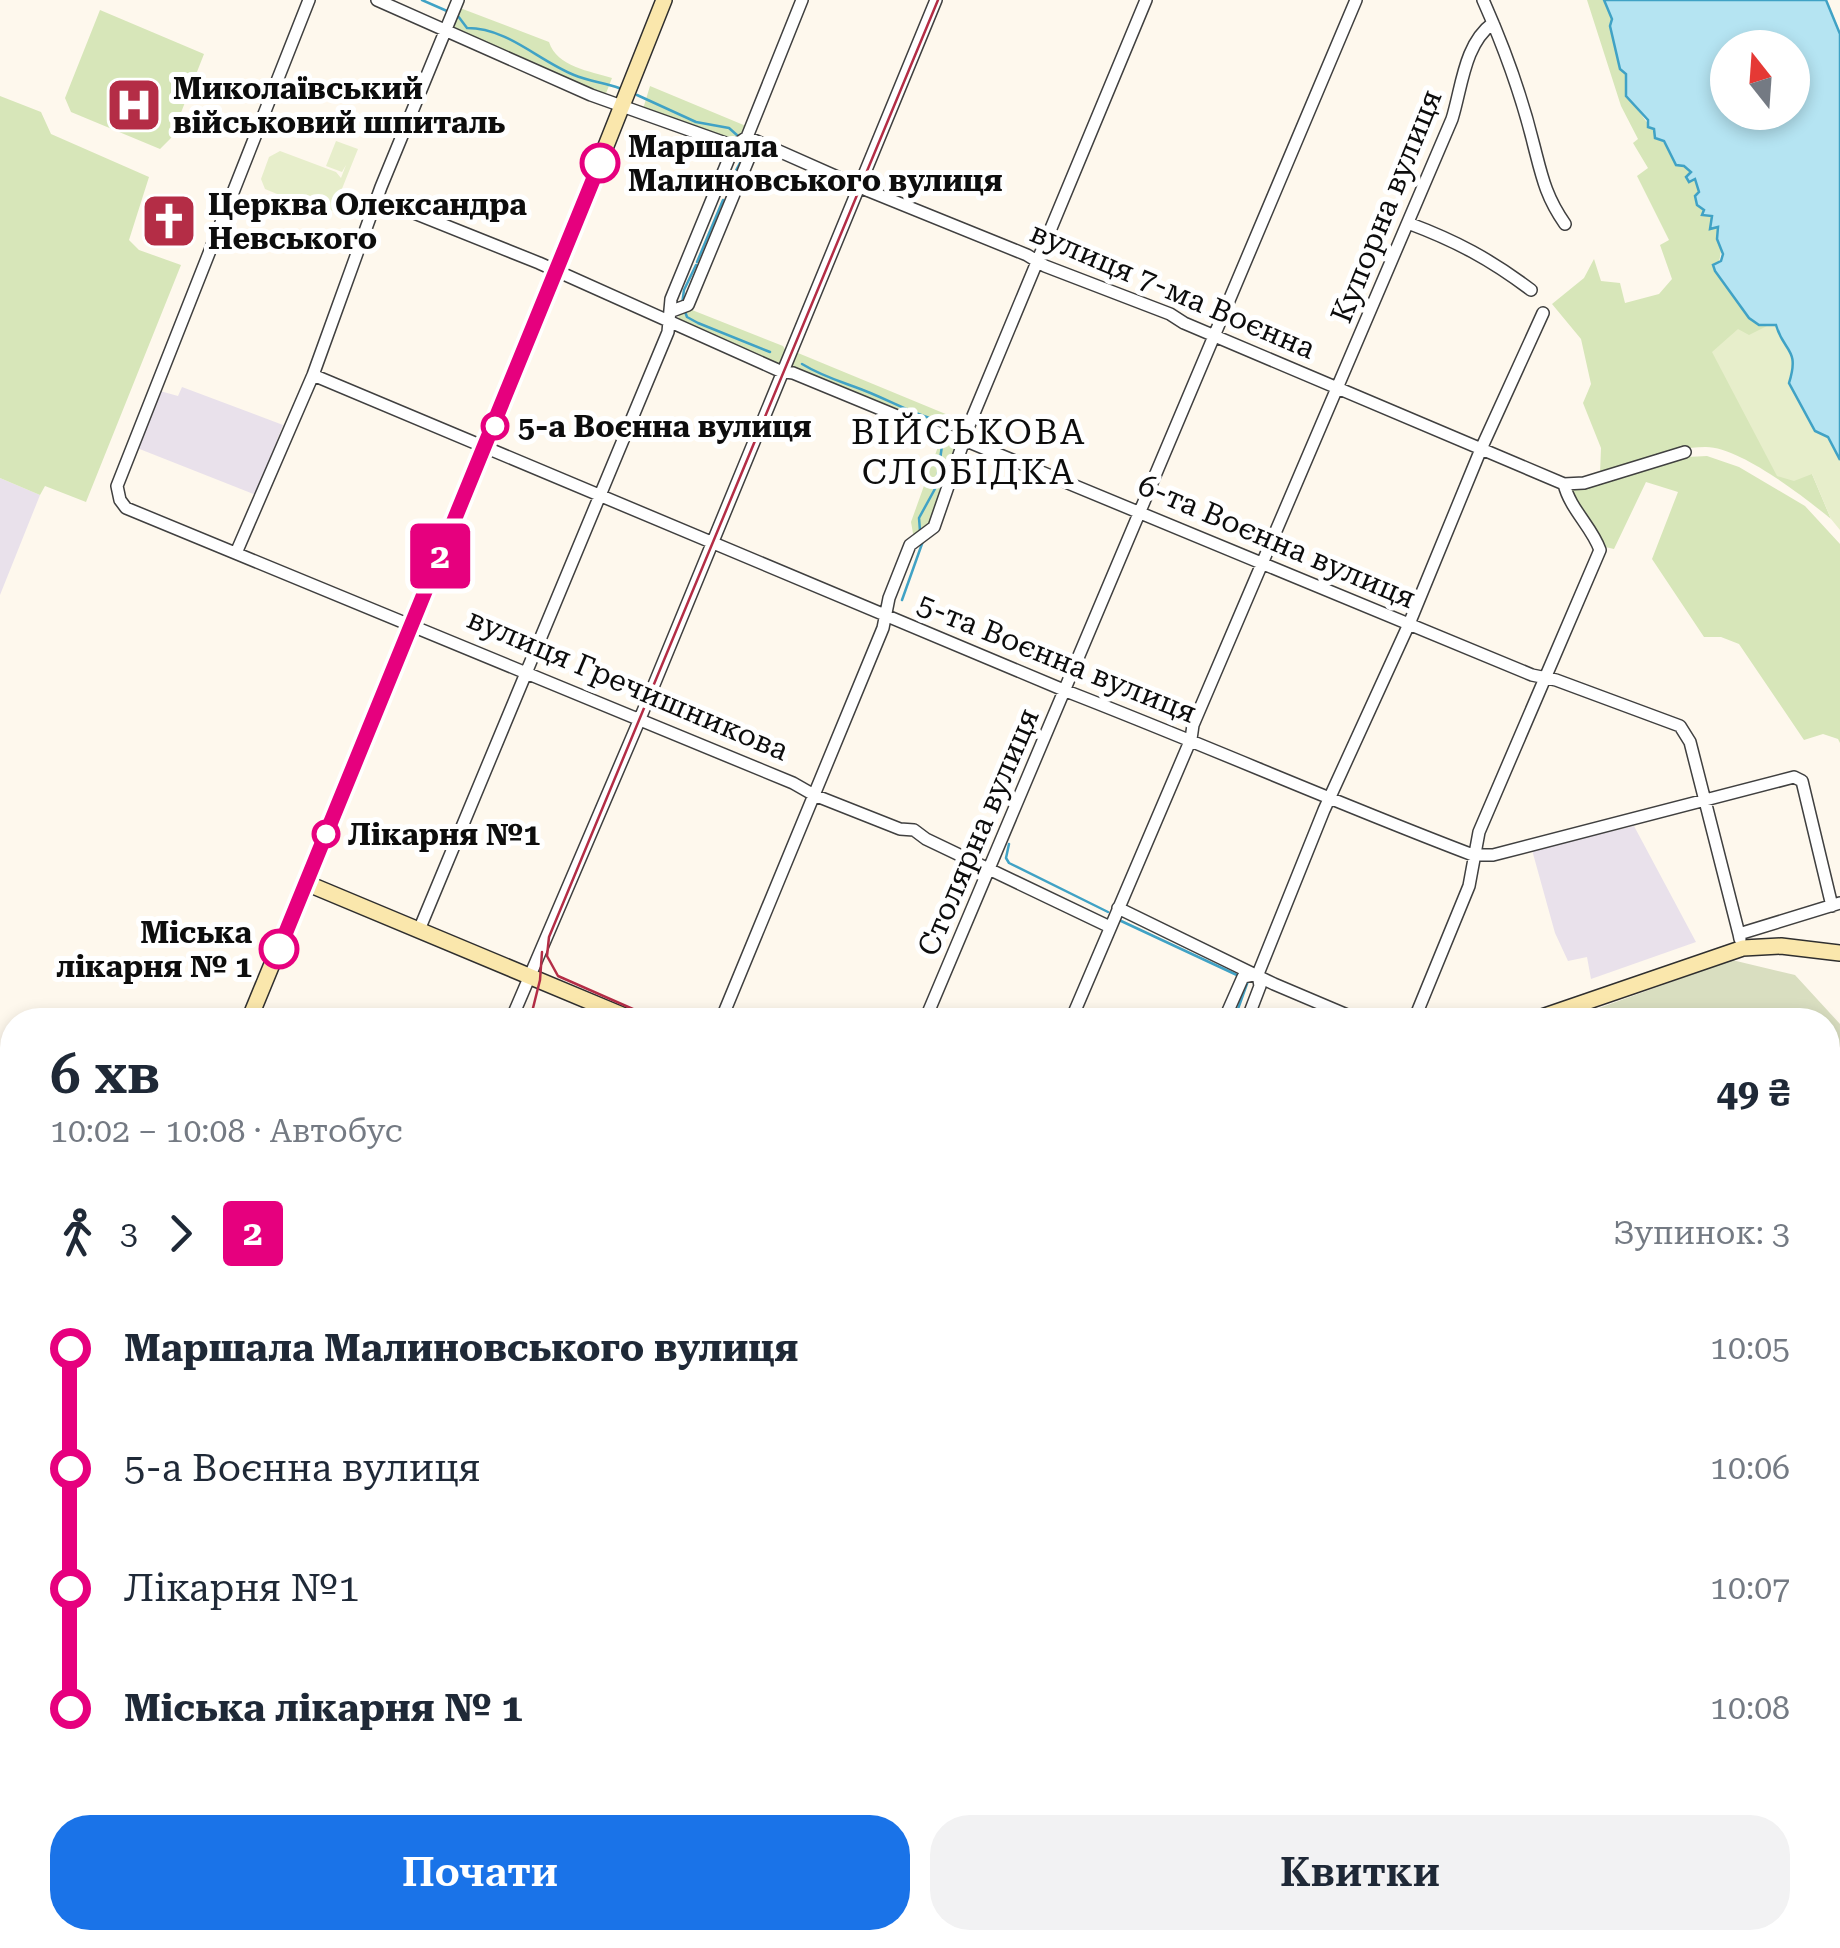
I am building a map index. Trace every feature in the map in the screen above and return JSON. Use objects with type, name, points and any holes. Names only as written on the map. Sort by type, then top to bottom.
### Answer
[{"type":"street","name":"вулиця Гречишникова","points":[[309,0],[117,486],[126,508],[412,624],[814,795],[900,829],[914,830],[1110,927]]},
{"type":"street","points":[[377,0],[592,95],[734,146],[751,139]]},
{"type":"street","points":[[236,553],[312,374],[458,0]]},
{"type":"street","points":[[254,1008],[486,447],[664,0]]},
{"type":"street","points":[[670,317],[688,306],[802,0]]},
{"type":"street","points":[[517,1008],[936,0]]},
{"type":"street","points":[[725,1008],[814,795],[910,545],[934,527],[964,440],[1146,0]]},
{"type":"street","name":"Столярна вулиця","points":[[930,1008],[1356,0]]},
{"type":"street","points":[[1483,0],[1536,152],[1548,200],[1565,224]]},
{"type":"street","name":"Купорна вулиця","points":[[1076,1008],[1191,739],[1261,561],[1452,119],[1465,67],[1483,30],[1493,23]]},
{"type":"street","name":"вулиця 7-ма Воєнна","points":[[751,139],[824,174],[859,184],[1037,262],[1170,314],[1564,484]]},
{"type":"street","points":[[419,930],[668,332],[671,298],[734,146]]},
{"type":"street","name":"6-та Воєнна вулиця","points":[[379,199],[670,317],[783,372],[964,440],[1545,678],[1680,726],[1690,742],[1741,941]]},
{"type":"street","points":[[1408,223],[1490,258],[1531,290]]},
{"type":"street","points":[[1251,1008],[1260,986],[1258,974],[1330,800],[1410,624],[1542,312]]},
{"type":"street","name":"5-та Воєнна вулиця","points":[[312,374],[1066,691],[1473,855],[1493,855],[1790,777],[1799,779],[1836,905]]},
{"type":"street","points":[[1419,1008],[1469,886],[1479,832],[1600,550],[1594,532],[1586,527],[1564,484],[1584,483],[1685,452]]},
{"type":"street","points":[[306,882],[607,1008]]},
{"type":"street","points":[[1565,1008],[1741,941],[1779,920],[1836,905]]},
{"type":"street","points":[[1118,908],[1333,1008]]},
{"type":"street","points":[[1779,920],[1787,946]]},
{"type":"street","points":[[1741,941],[1840,953]]},
{"type":"street","points":[[1229,1008],[1243,977],[1258,974]]},
{"type":"shaded area","points":[[182,387],[283,425],[256,495],[137,448],[160,391],[178,396]]},
{"type":"shaded area","points":[[0,478],[40,495],[0,595]]},
{"type":"shaded area","points":[[1634,826],[1696,942],[1591,979],[1587,957],[1568,961],[1555,933],[1532,850]]},
{"type":"green space","points":[[1587,0],[1604,0],[1612,19],[1620,69],[1626,74],[1635,104],[1699,184],[1697,204],[1711,215],[1720,236],[1715,271],[1749,318],[1759,325],[1776,325],[1812,474],[1831,519],[1771,474],[1719,449],[1678,450],[1600,474],[1601,448],[1583,403],[1591,384],[1581,339],[1552,304],[1584,278],[1594,259],[1601,281],[1620,283],[1625,303],[1659,294],[1672,279],[1660,245],[1669,240],[1637,176],[1648,168],[1633,143],[1638,139],[1621,106]]},
{"type":"green space","points":[[460,8],[549,42],[567,63],[612,78],[605,96],[539,71],[534,63],[517,55],[512,59],[451,30]]},
{"type":"green space","points":[[100,10],[204,54],[171,138],[160,149],[71,112],[65,98]]},
{"type":"green space","points":[[650,86],[746,126],[745,136],[730,142],[643,109]]},
{"type":"green space","points":[[0,96],[41,112],[51,134],[149,177],[129,240],[139,250],[181,265],[86,502],[45,486],[40,495],[0,478]]},
{"type":"green space","points":[[336,141],[358,149],[333,211],[318,211],[265,189],[261,179],[269,157],[280,151],[336,172],[341,178],[346,165],[342,172],[326,166]]},
{"type":"green space","points":[[687,308],[783,346],[786,351],[781,363],[774,365],[677,323],[680,310]]},
{"type":"green space","points":[[1776,325],[1791,352],[1789,383],[1815,431],[1828,437],[1840,460],[1840,530],[1831,519],[1812,474],[1794,481],[1777,476],[1712,352],[1738,329],[1749,335]]},
{"type":"green space","points":[[798,353],[965,422],[963,433],[958,435],[792,369],[789,366]]},
{"type":"green space","points":[[936,435],[956,442],[959,448],[933,522],[914,539],[911,522],[939,444]]},
{"type":"green space","points":[[1707,456],[1739,467],[1805,506],[1840,544],[1840,743],[1823,734],[1804,740],[1739,644],[1721,637],[1704,637],[1652,559],[1678,492],[1646,482],[1614,549],[1601,546],[1569,488],[1687,457]]},
{"type":"green space","points":[[1732,960],[1795,975],[1825,1008],[1599,1008]]},
{"type":"water","points":[[1604,0],[1826,0],[1840,34],[1840,460],[1828,437],[1815,431],[1789,383],[1792,357],[1776,325],[1759,325],[1749,318],[1715,271],[1713,265],[1721,261],[1723,254],[1717,239],[1718,227],[1710,229],[1712,216],[1702,215],[1704,210],[1697,205],[1695,179],[1689,182],[1686,177],[1691,172],[1676,165],[1664,141],[1655,138],[1648,120],[1626,96],[1626,74],[1620,69],[1610,26],[1612,19]]},
{"type":"waterway","points":[[422,0],[447,11]]},
{"type":"waterway","points":[[458,16],[467,28],[496,33],[560,69],[619,88]]},
{"type":"waterway","points":[[637,95],[696,122],[729,128],[738,136]]},
{"type":"waterway","points":[[731,180],[741,161],[743,145]]},
{"type":"waterway","points":[[726,195],[729,183]]},
{"type":"waterway","points":[[697,262],[723,200]]},
{"type":"waterway","points":[[682,304],[696,265]]},
{"type":"waterway","points":[[684,309],[687,317],[698,323],[770,352]]},
{"type":"waterway","points":[[802,364],[939,421],[944,428]]},
{"type":"waterway","points":[[920,531],[919,518],[936,487],[943,439]]},
{"type":"waterway","points":[[902,600],[923,541]]},
{"type":"waterway","points":[[1009,844],[1009,863],[1108,912]]},
{"type":"waterway","points":[[1119,920],[1239,976]]},
{"type":"waterway","points":[[1238,1008],[1248,981]]},
{"type":"tram line","points":[[631,1008],[558,976],[547,956],[549,937],[938,0]]},
{"type":"tram line","points":[[533,1008],[542,952]]},
{"type":"bus line","name":"2","points":[[279,949],[600,163]]},
{"type":"place","name":"Миколаївський військовий шпиталь","points":[[134,105]]},
{"type":"place","name":"Маршала Малиновського вулиця","points":[[600,163]]},
{"type":"place","name":"Церква Олександра Невського","points":[[169,221]]},
{"type":"place","name":"5-а Воєнна вулиця","points":[[495,426]]},
{"type":"place","name":"Лікарня №1","points":[[326,834]]},
{"type":"place","name":"Міська лікарня № 1","points":[[279,949]]},
{"type":"district","name":"ВІЙСЬКОВА СЛОБІДКА","points":[[969,452]]}]
